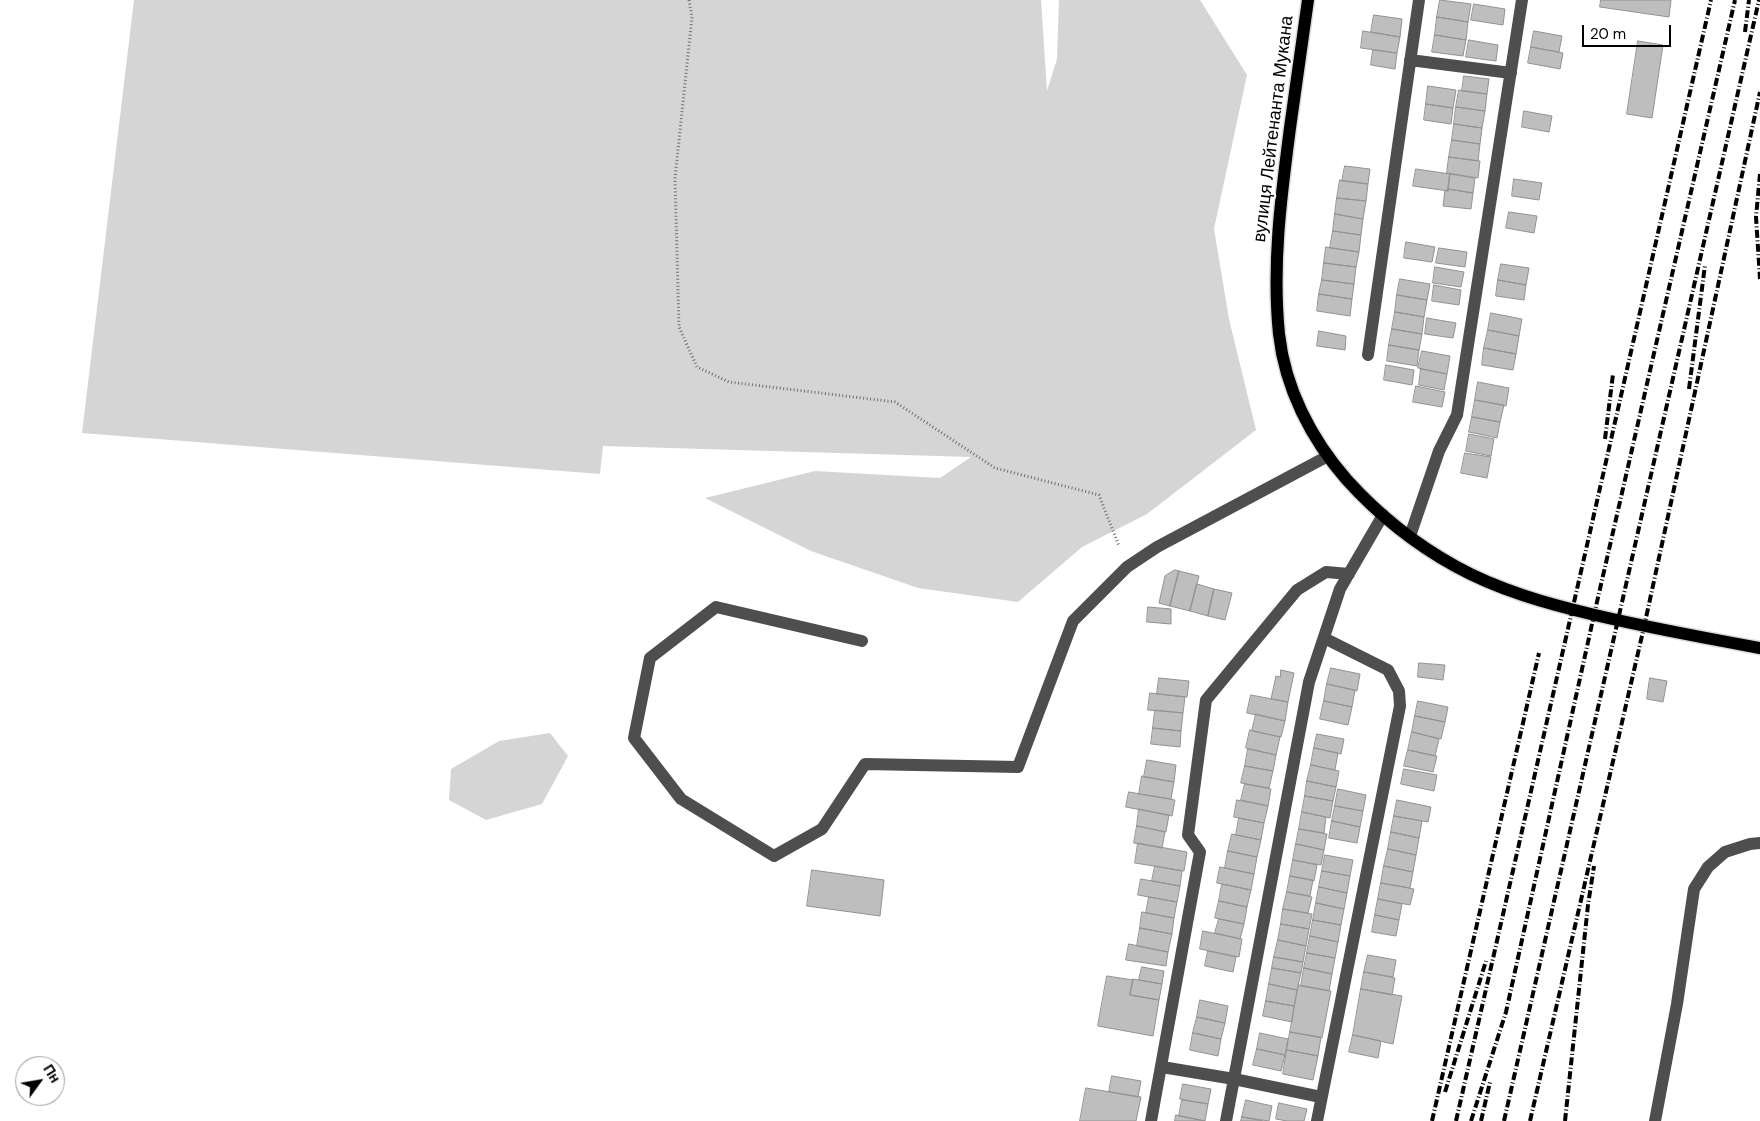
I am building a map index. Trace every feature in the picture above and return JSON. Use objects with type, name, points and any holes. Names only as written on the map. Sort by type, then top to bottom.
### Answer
[{"type":"main road","name":"вулиця Лейтенанта Мукана","points":[[1308,0],[1280,204],[1276,280],[1280,334],[1287,373],[1300,408],[1328,456],[1353,486],[1410,536],[1457,567],[1493,584],[1572,610],[1644,627],[1760,648]]},
{"type":"lane","points":[[1368,355],[1418,0]]},
{"type":"lane","points":[[1410,536],[1439,451],[1457,415],[1522,0]]},
{"type":"lane","points":[[1410,60],[1511,73]]},
{"type":"lane","points":[[862,641],[716,607],[650,658],[634,738],[681,799],[774,856],[822,829],[865,764],[1018,767],[1073,622],[1128,567],[1157,547],[1328,456]]},
{"type":"lane","points":[[1226,1121],[1310,682],[1340,589],[1384,515]]},
{"type":"lane","points":[[1151,1121],[1200,852],[1188,835],[1206,700],[1297,590],[1326,572],[1349,574]]},
{"type":"lane","points":[[1317,1121],[1400,706],[1399,690],[1388,670],[1324,638]]},
{"type":"lane","points":[[1655,1121],[1677,1004],[1694,889],[1708,867],[1725,852],[1750,844],[1760,843]]},
{"type":"lane","points":[[1162,1067],[1234,1079],[1321,1097]]},
{"type":"path","points":[[689,0],[692,18],[675,178],[679,327],[696,367],[729,382],[895,402],[995,468],[1100,495],[1128,567]]},
{"type":"shaded area","points":[[134,0],[1041,0],[1047,91],[1057,59],[1059,0],[1200,0],[1247,75],[1214,229],[1229,319],[1256,430],[1147,514],[1082,547],[1018,602],[918,588],[811,551],[705,498],[815,471],[940,478],[971,457],[603,446],[600,474],[82,433]]},
{"type":"shaded area","points":[[550,733],[568,756],[542,804],[486,820],[449,800],[451,769],[499,741]]},
{"type":"building","points":[[1440,0],[1471,4],[1468,22],[1437,17]]},
{"type":"building","points":[[1601,0],[1671,0],[1669,17],[1600,7]]},
{"type":"building","points":[[1474,4],[1505,9],[1503,25],[1471,20]]},
{"type":"building","points":[[1374,15],[1402,19],[1400,37],[1371,32]]},
{"type":"building","points":[[1437,17],[1468,22],[1466,40],[1435,35]]},
{"type":"building","points":[[1363,31],[1400,37],[1397,53],[1361,48]]},
{"type":"building","points":[[1534,31],[1562,36],[1559,52],[1531,47]]},
{"type":"building","points":[[1435,35],[1466,40],[1463,56],[1432,52]]},
{"type":"building","points":[[1469,40],[1498,45],[1496,61],[1466,57]]},
{"type":"building","points":[[1638,41],[1663,45],[1652,118],[1627,114]]},
{"type":"building","points":[[1531,47],[1563,53],[1560,69],[1528,63]]},
{"type":"building","points":[[1373,50],[1397,53],[1395,69],[1371,65]]},
{"type":"building","points":[[1464,76],[1489,79],[1487,94],[1462,91]]},
{"type":"building","points":[[1428,86],[1456,90],[1453,108],[1426,104]]},
{"type":"building","points":[[1459,90],[1487,94],[1485,111],[1456,107]]},
{"type":"building","points":[[1426,104],[1453,108],[1451,124],[1424,120]]},
{"type":"building","points":[[1456,107],[1485,111],[1482,128],[1454,124]]},
{"type":"building","points":[[1524,111],[1552,116],[1549,132],[1522,127]]},
{"type":"building","points":[[1454,124],[1482,128],[1480,144],[1452,140]]},
{"type":"building","points":[[1452,140],[1480,144],[1478,161],[1449,157]]},
{"type":"building","points":[[1449,157],[1480,161],[1478,178],[1447,173]]},
{"type":"building","points":[[1345,166],[1370,169],[1368,184],[1342,181]]},
{"type":"building","points":[[1416,169],[1450,174],[1448,191],[1413,186]]},
{"type":"building","points":[[1450,174],[1475,178],[1473,193],[1448,189]]},
{"type":"building","points":[[1514,179],[1542,183],[1539,200],[1512,196]]},
{"type":"building","points":[[1340,180],[1368,184],[1366,201],[1337,198]]},
{"type":"building","points":[[1448,189],[1473,193],[1471,209],[1443,206],[1445,190],[1448,191]]},
{"type":"building","points":[[1337,198],[1366,201],[1363,219],[1335,214]]},
{"type":"building","points":[[1509,212],[1537,216],[1534,233],[1506,228]]},
{"type":"building","points":[[1335,214],[1363,219],[1361,235],[1333,231]]},
{"type":"building","points":[[1333,231],[1361,235],[1359,252],[1330,248]]},
{"type":"building","points":[[1406,242],[1435,247],[1432,262],[1404,258]]},
{"type":"building","points":[[1326,247],[1359,252],[1356,267],[1324,263]]},
{"type":"building","points":[[1439,248],[1467,252],[1465,267],[1436,263]]},
{"type":"building","points":[[1324,263],[1356,267],[1354,284],[1322,280]]},
{"type":"building","points":[[1501,264],[1529,268],[1526,285],[1498,280]]},
{"type":"building","points":[[1435,267],[1464,272],[1461,287],[1433,283]]},
{"type":"building","points":[[1400,279],[1430,284],[1427,300],[1397,295]]},
{"type":"building","points":[[1322,280],[1354,284],[1352,299],[1319,294]]},
{"type":"building","points":[[1498,280],[1526,285],[1524,300],[1496,296]]},
{"type":"building","points":[[1434,285],[1461,290],[1459,305],[1432,301]]},
{"type":"building","points":[[1319,294],[1352,299],[1350,316],[1317,311]]},
{"type":"building","points":[[1397,295],[1427,300],[1424,317],[1395,312]]},
{"type":"building","points":[[1395,312],[1424,317],[1422,334],[1392,329]]},
{"type":"building","points":[[1491,313],[1522,319],[1519,336],[1488,330]]},
{"type":"building","points":[[1427,318],[1456,323],[1453,338],[1425,334]]},
{"type":"building","points":[[1392,329],[1422,334],[1419,350],[1389,345]]},
{"type":"building","points":[[1488,330],[1519,336],[1516,354],[1484,348]]},
{"type":"building","points":[[1319,331],[1346,336],[1345,350],[1317,346]]},
{"type":"building","points":[[1389,345],[1419,350],[1417,366],[1387,361]]},
{"type":"building","points":[[1484,348],[1516,354],[1513,370],[1482,365]]},
{"type":"building","points":[[1422,351],[1450,356],[1447,374],[1418,368]]},
{"type":"building","points":[[1386,365],[1414,370],[1412,385],[1384,380]]},
{"type":"building","points":[[1421,369],[1447,374],[1444,390],[1419,385]]},
{"type":"building","points":[[1478,382],[1509,388],[1506,406],[1475,400]]},
{"type":"building","points":[[1416,386],[1445,392],[1442,407],[1413,402]]},
{"type":"building","points":[[1475,400],[1504,405],[1500,422],[1472,417]]},
{"type":"building","points":[[1472,417],[1500,422],[1497,438],[1469,432]]},
{"type":"building","points":[[1469,434],[1494,439],[1491,456],[1466,451]]},
{"type":"building","points":[[1465,453],[1491,457],[1487,478],[1461,473]]},
{"type":"building","points":[[1175,570],[1179,571],[1170,606],[1159,603],[1165,576]]},
{"type":"building","points":[[1179,571],[1199,576],[1190,611],[1170,606]]},
{"type":"building","points":[[1197,584],[1214,589],[1208,616],[1190,611]]},
{"type":"building","points":[[1214,589],[1232,593],[1225,620],[1208,616]]},
{"type":"building","points":[[1148,607],[1171,609],[1171,624],[1147,622]]},
{"type":"building","points":[[1419,663],[1445,665],[1443,680],[1418,677]]},
{"type":"building","points":[[1331,668],[1360,674],[1357,691],[1327,684]]},
{"type":"building","points":[[1281,670],[1294,673],[1288,702],[1271,699],[1276,676],[1280,677]]},
{"type":"building","points":[[1159,678],[1189,681],[1187,697],[1157,694]]},
{"type":"building","points":[[1650,678],[1667,681],[1663,702],[1647,699]]},
{"type":"building","points":[[1327,684],[1355,690],[1352,707],[1324,701]]},
{"type":"building","points":[[1150,693],[1185,697],[1183,713],[1148,710]]},
{"type":"building","points":[[1251,695],[1288,702],[1285,721],[1247,713]]},
{"type":"building","points":[[1324,701],[1352,707],[1348,725],[1320,719]]},
{"type":"building","points":[[1418,701],[1448,707],[1445,722],[1415,716]]},
{"type":"building","points":[[1155,710],[1183,713],[1181,731],[1153,728]]},
{"type":"building","points":[[1256,714],[1285,721],[1281,737],[1252,731]]},
{"type":"building","points":[[1415,716],[1445,722],[1441,739],[1412,732]]},
{"type":"building","points":[[1153,728],[1181,731],[1180,747],[1151,744]]},
{"type":"building","points":[[1250,730],[1280,737],[1276,755],[1246,748]]},
{"type":"building","points":[[1412,732],[1439,739],[1435,756],[1408,750]]},
{"type":"building","points":[[1317,734],[1344,739],[1341,754],[1314,748]]},
{"type":"building","points":[[1314,748],[1338,753],[1335,770],[1311,765]]},
{"type":"building","points":[[1248,749],[1276,755],[1273,771],[1245,766]]},
{"type":"building","points":[[1408,750],[1437,756],[1433,772],[1404,766]]},
{"type":"building","points":[[1147,760],[1176,765],[1174,782],[1144,777]]},
{"type":"building","points":[[1311,765],[1339,771],[1336,787],[1307,781]]},
{"type":"building","points":[[1245,766],[1273,771],[1269,788],[1241,783]]},
{"type":"building","points":[[1404,769],[1437,775],[1434,791],[1401,784]]},
{"type":"building","points":[[1142,776],[1174,782],[1171,799],[1139,794]]},
{"type":"building","points":[[1307,781],[1336,787],[1333,801],[1305,796]]},
{"type":"building","points":[[1245,784],[1271,789],[1268,806],[1241,800]]},
{"type":"building","points":[[1338,789],[1366,795],[1363,811],[1335,806]]},
{"type":"building","points":[[1129,792],[1175,800],[1172,816],[1126,807]]},
{"type":"building","points":[[1305,796],[1333,801],[1330,818],[1302,812]]},
{"type":"building","points":[[1237,800],[1268,806],[1264,823],[1234,817]]},
{"type":"building","points":[[1397,800],[1431,807],[1428,822],[1394,816]]},
{"type":"building","points":[[1335,806],[1363,811],[1360,827],[1332,821]]},
{"type":"building","points":[[1139,809],[1169,815],[1166,832],[1137,826]]},
{"type":"building","points":[[1302,812],[1326,817],[1324,833],[1299,829]]},
{"type":"building","points":[[1394,816],[1422,821],[1419,838],[1391,832]]},
{"type":"building","points":[[1239,818],[1264,823],[1261,840],[1236,835]]},
{"type":"building","points":[[1332,821],[1360,827],[1357,843],[1329,838]]},
{"type":"building","points":[[1137,826],[1165,832],[1162,848],[1134,843]]},
{"type":"building","points":[[1299,829],[1327,834],[1324,850],[1296,844]]},
{"type":"building","points":[[1391,832],[1419,838],[1416,855],[1388,849]]},
{"type":"building","points":[[1232,834],[1261,840],[1257,857],[1228,851]]},
{"type":"building","points":[[1138,843],[1187,852],[1184,871],[1135,863]]},
{"type":"building","points":[[1296,844],[1324,850],[1321,865],[1293,860]]},
{"type":"building","points":[[1388,849],[1416,855],[1413,872],[1384,866]]},
{"type":"building","points":[[1228,851],[1257,857],[1254,874],[1225,868]]},
{"type":"building","points":[[1325,855],[1353,860],[1350,876],[1322,871]]},
{"type":"building","points":[[1293,860],[1317,865],[1314,881],[1290,876]]},
{"type":"building","points":[[1155,866],[1182,871],[1180,886],[1152,881]]},
{"type":"building","points":[[1384,866],[1413,872],[1410,888],[1381,883]]},
{"type":"building","points":[[1220,867],[1254,874],[1251,890],[1217,883]]},
{"type":"building","points":[[812,870],[884,880],[880,916],[807,906]]},
{"type":"building","points":[[1322,871],[1350,876],[1347,893],[1319,887]]},
{"type":"building","points":[[1290,876],[1313,880],[1310,896],[1287,892]]},
{"type":"building","points":[[1141,879],[1180,886],[1177,902],[1138,895]]},
{"type":"building","points":[[1381,883],[1414,889],[1410,905],[1378,899]]},
{"type":"building","points":[[1222,884],[1251,890],[1247,907],[1219,901]]},
{"type":"building","points":[[1319,887],[1347,893],[1344,909],[1316,903]]},
{"type":"building","points":[[1287,892],[1312,897],[1308,913],[1283,909]]},
{"type":"building","points":[[1149,897],[1177,902],[1174,918],[1146,913]]},
{"type":"building","points":[[1378,899],[1402,904],[1399,920],[1375,915]]},
{"type":"building","points":[[1219,901],[1247,907],[1244,924],[1215,918]]},
{"type":"building","points":[[1316,903],[1344,909],[1341,925],[1313,920]]},
{"type":"building","points":[[1283,909],[1312,914],[1309,929],[1281,924]]},
{"type":"building","points":[[1142,912],[1174,918],[1172,934],[1140,928]]},
{"type":"building","points":[[1375,915],[1399,920],[1396,936],[1372,932]]},
{"type":"building","points":[[1219,919],[1244,924],[1240,939],[1215,933]]},
{"type":"building","points":[[1313,920],[1341,925],[1338,942],[1310,936]]},
{"type":"building","points":[[1281,924],[1309,929],[1306,946],[1278,940]]},
{"type":"building","points":[[1140,928],[1172,934],[1168,952],[1137,946]]},
{"type":"building","points":[[1203,931],[1242,939],[1239,957],[1200,949]]},
{"type":"building","points":[[1310,936],[1338,942],[1335,958],[1307,953]]},
{"type":"building","points":[[1278,940],[1306,946],[1303,962],[1274,957]]},
{"type":"building","points":[[1129,944],[1168,952],[1166,966],[1126,960]]},
{"type":"building","points":[[1208,951],[1236,957],[1233,972],[1205,966]]},
{"type":"building","points":[[1307,953],[1335,958],[1332,974],[1304,968]]},
{"type":"building","points":[[1368,955],[1396,960],[1393,977],[1364,972]]},
{"type":"building","points":[[1274,957],[1303,962],[1301,973],[1272,968]]},
{"type":"building","points":[[1142,967],[1164,971],[1162,984],[1139,980]]},
{"type":"building","points":[[1272,968],[1301,973],[1297,990],[1269,984]]},
{"type":"building","points":[[1304,968],[1332,974],[1329,991],[1301,986]]},
{"type":"building","points":[[1364,972],[1395,978],[1392,995],[1361,989]]},
{"type":"building","points":[[1107,976],[1133,980],[1130,995],[1159,1000],[1153,1036],[1098,1026]]},
{"type":"building","points":[[1133,979],[1162,984],[1159,1000],[1130,995]]},
{"type":"building","points":[[1269,984],[1297,990],[1294,1006],[1266,1001]]},
{"type":"building","points":[[1299,985],[1331,991],[1322,1038],[1290,1032]]},
{"type":"building","points":[[1361,989],[1402,996],[1393,1044],[1353,1035]]},
{"type":"building","points":[[1200,1000],[1228,1006],[1225,1023],[1197,1017]]},
{"type":"building","points":[[1266,1001],[1294,1006],[1292,1022],[1263,1016]]},
{"type":"building","points":[[1197,1017],[1225,1023],[1221,1039],[1193,1033]]},
{"type":"building","points":[[1290,1032],[1321,1037],[1318,1056],[1287,1050]]},
{"type":"building","points":[[1193,1033],[1221,1039],[1218,1056],[1190,1050]]},
{"type":"building","points":[[1260,1033],[1288,1039],[1285,1055],[1257,1049]]},
{"type":"building","points":[[1353,1035],[1381,1041],[1378,1058],[1349,1052]]},
{"type":"building","points":[[1257,1049],[1285,1055],[1281,1071],[1253,1065]]},
{"type":"building","points":[[1287,1050],[1318,1056],[1313,1080],[1283,1074]]},
{"type":"building","points":[[1112,1076],[1141,1081],[1138,1097],[1109,1092]]},
{"type":"building","points":[[1183,1084],[1211,1089],[1208,1104],[1180,1099]]},
{"type":"building","points":[[1086,1088],[1141,1097],[1136,1121],[1080,1121]]},
{"type":"building","points":[[1182,1100],[1208,1104],[1205,1121],[1179,1116]]},
{"type":"building","points":[[1246,1100],[1272,1106],[1269,1121],[1242,1117]]},
{"type":"building","points":[[1279,1103],[1307,1109],[1304,1121],[1276,1119]]},
{"type":"building","points":[[1176,1115],[1205,1121],[1175,1121]]},
{"type":"building","points":[[1242,1117],[1263,1121],[1241,1121]]},
{"type":"railway","points":[[1456,1121],[1711,0]]},
{"type":"railway","points":[[1471,1121],[1506,1012],[1594,615],[1735,0]]},
{"type":"railway","points":[[1745,32],[1749,0]]},
{"type":"railway","points":[[1504,1121],[1759,0]]},
{"type":"railway","points":[[1530,1121],[1644,627],[1760,92]]},
{"type":"railway","points":[[1760,174],[1756,217],[1760,279]]},
{"type":"railway","points":[[1689,389],[1705,265]]},
{"type":"railway","points":[[1605,439],[1613,374]]},
{"type":"railway","points":[[1432,1121],[1539,653]]},
{"type":"railway","points":[[1565,1121],[1588,905],[1594,866]]},
{"type":"railway","points":[[1445,1092],[1486,961]]},
{"type":"railway","points":[[1481,1121],[1490,1082]]}]
